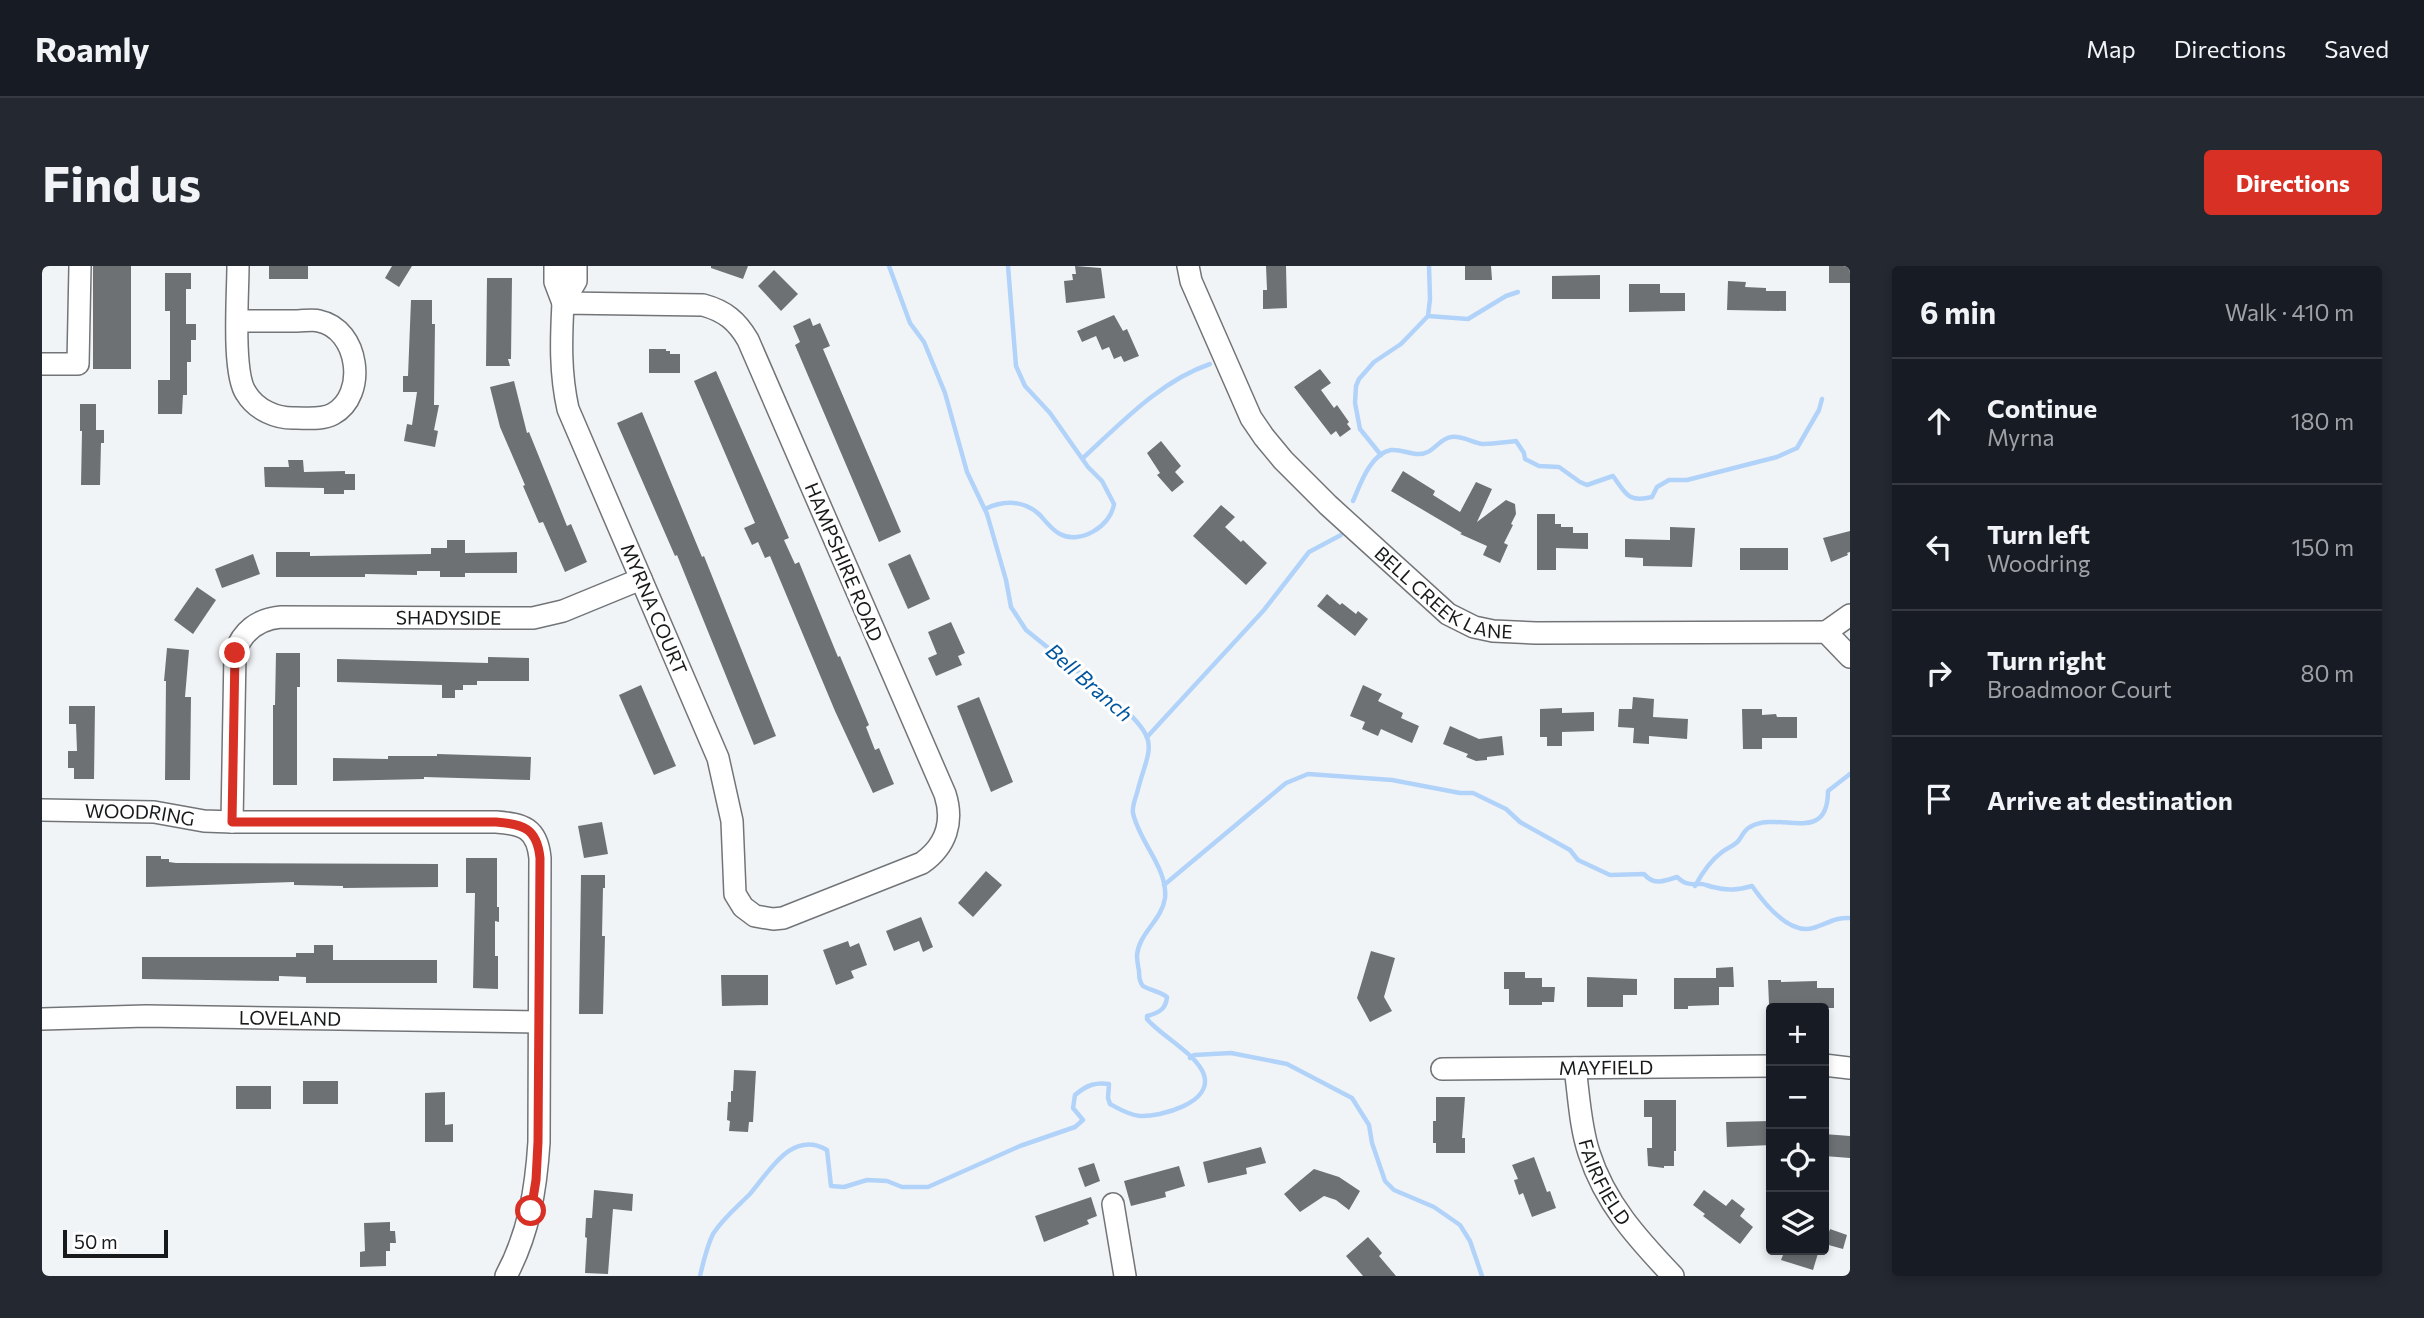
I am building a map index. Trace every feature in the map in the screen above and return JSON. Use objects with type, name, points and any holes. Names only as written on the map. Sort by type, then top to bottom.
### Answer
[{"type":"street","points":[[42,364],[78,364],[80,266]]},
{"type":"street","points":[[238,266],[239,376],[246,394],[260,407],[282,419],[321,418],[334,414],[349,399],[354,387],[354,359],[350,346],[332,327],[319,321],[239,321]]},
{"type":"street","name":"MYRNA COURT","points":[[555,266],[555,282],[563,303],[561,362],[568,409],[718,758],[732,821],[733,887],[738,901],[750,913]]},
{"type":"street","name":"MYRNA COURT","points":[[563,303],[576,281],[576,266]]},
{"type":"street","name":"BELL CREEK LANE","points":[[1188,266],[1191,281],[1241,397],[1264,438],[1328,505],[1434,603],[1459,621],[1493,631],[1536,633],[1826,632]]},
{"type":"street","name":"HAMPSHIRE ROAD","points":[[563,303],[703,305],[723,312],[740,326],[945,794],[950,818],[942,844],[930,858],[913,868],[783,918],[765,919],[750,913]]},
{"type":"street","name":"SHADYSIDE","points":[[232,822],[235,653],[251,628],[270,618],[281,617],[533,618],[563,611],[641,579]]},
{"type":"street","points":[[1850,615],[1826,632],[1850,657]]},
{"type":"street","name":"WOODRING","points":[[42,810],[154,812],[204,821],[232,822],[512,823],[530,831],[539,844],[539,1022]]},
{"type":"street","name":"LOVELAND","points":[[42,1019],[146,1016],[539,1022]]},
{"type":"street","points":[[506,1276],[522,1241],[536,1180],[539,1022]]},
{"type":"street","name":"MAYFIELD","points":[[1442,1069],[1766,1066]]},
{"type":"street","points":[[1829,1066],[1850,1068]]},
{"type":"street","name":"FAIRFIELD","points":[[1574,1068],[1584,1134],[1598,1179],[1634,1236],[1673,1276]]},
{"type":"street","points":[[1113,1204],[1125,1276]]},
{"type":"building","points":[[93,266],[131,266],[131,369],[93,369]]},
{"type":"building","points":[[269,266],[308,266],[308,279],[269,279]]},
{"type":"building","points":[[392,266],[412,266],[399,287],[385,278]]},
{"type":"building","points":[[711,266],[748,266],[743,279]]},
{"type":"building","points":[[1075,266],[1101,268],[1105,298],[1066,303],[1064,281],[1073,280],[1072,274],[1076,274]]},
{"type":"building","points":[[1266,266],[1286,266],[1287,308],[1263,309],[1263,290],[1267,290]]},
{"type":"building","points":[[1465,266],[1491,266],[1492,280],[1465,280]]},
{"type":"building","points":[[1829,266],[1850,266],[1850,283],[1829,283]]},
{"type":"building","points":[[774,270],[798,294],[781,311],[758,286]]},
{"type":"building","points":[[165,273],[191,273],[191,289],[186,289],[186,324],[196,324],[196,340],[191,340],[191,362],[187,362],[187,395],[183,395],[182,414],[158,414],[158,380],[170,380],[170,311],[165,311]]},
{"type":"building","points":[[1600,275],[1600,299],[1552,299],[1552,276]]},
{"type":"building","points":[[487,278],[512,278],[511,359],[508,359],[510,366],[486,366]]},
{"type":"building","points":[[1728,281],[1746,282],[1745,287],[1766,288],[1766,291],[1786,291],[1786,311],[1727,310]]},
{"type":"building","points":[[1629,284],[1660,284],[1660,293],[1685,293],[1685,311],[1629,312]]},
{"type":"building","points":[[411,300],[432,300],[432,324],[435,324],[434,405],[439,405],[434,430],[438,431],[435,447],[404,441],[407,424],[412,425],[417,392],[403,392],[403,376],[408,376]]},
{"type":"building","points":[[1114,315],[1123,331],[1127,329],[1139,356],[1124,362],[1121,356],[1114,359],[1109,347],[1102,350],[1096,336],[1082,342],[1077,331]]},
{"type":"building","points":[[810,318],[813,326],[820,323],[830,346],[823,349],[901,532],[879,542],[795,345],[800,342],[793,326]]},
{"type":"building","points":[[649,349],[666,349],[670,354],[680,354],[680,373],[649,373]]},
{"type":"building","points":[[1320,369],[1331,383],[1321,390],[1334,408],[1337,405],[1349,422],[1347,424],[1351,429],[1340,437],[1336,431],[1331,435],[1294,387]]},
{"type":"building","points":[[716,371],[789,538],[784,540],[795,564],[799,562],[869,725],[866,727],[875,750],[879,748],[894,784],[873,793],[835,711],[770,556],[765,558],[758,542],[752,545],[744,528],[755,523],[694,381]]},
{"type":"building","points":[[514,381],[527,433],[529,432],[567,526],[571,524],[587,562],[565,572],[543,522],[539,523],[500,427],[490,387]]},
{"type":"building","points":[[80,404],[96,404],[96,430],[104,430],[100,485],[81,485]]},
{"type":"building","points":[[642,412],[702,557],[704,556],[776,736],[754,745],[677,555],[675,556],[617,423]]},
{"type":"building","points":[[1161,441],[1181,466],[1175,472],[1184,482],[1172,492],[1157,475],[1160,473],[1147,453]]},
{"type":"building","points":[[288,460],[303,460],[304,472],[345,471],[345,474],[355,474],[355,490],[344,490],[344,494],[324,494],[324,488],[265,487],[264,467],[289,467]]},
{"type":"building","points":[[1403,471],[1435,491],[1433,495],[1460,512],[1476,482],[1492,489],[1477,522],[1506,500],[1515,504],[1516,514],[1504,543],[1508,545],[1500,563],[1483,555],[1487,546],[1460,534],[1462,533],[1391,491]]},
{"type":"building","points":[[1221,505],[1235,517],[1225,527],[1267,563],[1246,585],[1193,536]]},
{"type":"building","points":[[1537,514],[1555,514],[1555,524],[1573,527],[1573,533],[1588,533],[1588,549],[1556,548],[1556,570],[1537,570]]},
{"type":"building","points":[[1670,527],[1695,528],[1692,567],[1643,566],[1643,558],[1625,557],[1625,539],[1670,540]]},
{"type":"building","points":[[1850,531],[1850,552],[1831,562],[1823,538]]},
{"type":"building","points":[[447,540],[465,540],[465,553],[517,552],[517,573],[465,573],[465,577],[440,577],[440,571],[417,571],[417,575],[276,577],[276,552],[310,552],[310,556],[431,554],[431,548],[447,548]]},
{"type":"building","points":[[1740,548],[1788,548],[1788,570],[1740,570]]},
{"type":"building","points":[[253,554],[260,574],[222,588],[215,569]]},
{"type":"building","points":[[910,554],[930,599],[908,609],[888,564]]},
{"type":"building","points":[[197,587],[216,600],[193,634],[174,620]]},
{"type":"building","points":[[1327,594],[1340,605],[1342,603],[1356,614],[1358,611],[1368,619],[1355,636],[1317,606]]},
{"type":"building","points":[[951,622],[965,653],[958,656],[962,665],[936,676],[928,658],[937,654],[928,632]]},
{"type":"building","points":[[167,648],[189,650],[185,697],[191,697],[190,780],[165,780],[164,681]]},
{"type":"building","points":[[276,653],[300,653],[300,687],[297,687],[297,785],[273,785]]},
{"type":"building","points":[[488,657],[529,658],[529,681],[477,681],[477,685],[463,685],[463,690],[455,690],[455,698],[442,698],[442,685],[337,682],[337,659],[488,663]]},
{"type":"building","points":[[641,685],[676,766],[654,775],[619,695]]},
{"type":"building","points":[[1363,685],[1382,694],[1378,701],[1403,713],[1401,718],[1419,726],[1412,743],[1381,729],[1378,736],[1362,729],[1365,722],[1350,716]]},
{"type":"building","points":[[979,697],[1013,782],[991,792],[957,706]]},
{"type":"building","points":[[1633,697],[1654,699],[1653,717],[1688,719],[1687,739],[1649,736],[1649,744],[1633,743],[1634,728],[1618,727],[1619,709],[1632,709]]},
{"type":"building","points":[[69,706],[95,706],[94,779],[74,779],[74,768],[68,768],[68,751],[77,751],[76,724],[69,724]]},
{"type":"building","points":[[1562,708],[1562,713],[1594,712],[1594,731],[1562,732],[1562,746],[1547,746],[1547,737],[1540,737],[1540,709]]},
{"type":"building","points":[[1742,709],[1762,709],[1762,715],[1797,717],[1797,738],[1762,738],[1762,749],[1743,749]]},
{"type":"building","points":[[1450,726],[1479,739],[1502,736],[1504,755],[1476,761],[1466,757],[1468,754],[1443,744]]},
{"type":"building","points":[[437,754],[531,757],[530,780],[424,777],[333,781],[333,758],[388,759],[388,756]]},
{"type":"building","points":[[602,822],[608,854],[584,858],[578,826]]},
{"type":"building","points":[[146,856],[161,856],[161,859],[176,863],[438,864],[438,887],[343,888],[294,885],[294,882],[146,887]]},
{"type":"building","points":[[466,858],[497,858],[499,922],[495,921],[495,956],[498,956],[498,989],[473,988],[475,893],[466,893]]},
{"type":"building","points":[[986,871],[1002,885],[973,917],[958,903]]},
{"type":"building","points":[[581,875],[605,875],[602,936],[605,936],[603,1014],[579,1014]]},
{"type":"building","points":[[921,917],[933,947],[923,952],[919,941],[894,951],[886,931]]},
{"type":"building","points":[[848,941],[850,947],[859,943],[867,965],[851,971],[854,978],[836,985],[823,950]]},
{"type":"building","points":[[314,945],[333,945],[333,960],[437,960],[437,983],[306,983],[306,977],[279,976],[279,981],[142,979],[142,957],[296,957],[296,953],[314,953]]},
{"type":"building","points":[[1371,951],[1395,958],[1384,997],[1392,1011],[1370,1022],[1357,998]]},
{"type":"building","points":[[1733,967],[1734,987],[1719,987],[1719,1005],[1674,1009],[1674,978],[1716,978],[1716,968]]},
{"type":"building","points":[[1504,972],[1525,972],[1525,978],[1542,978],[1542,987],[1555,987],[1554,1002],[1542,1002],[1542,1005],[1509,1005],[1509,989],[1504,989]]},
{"type":"building","points":[[721,975],[768,975],[768,1005],[722,1006]]},
{"type":"building","points":[[1587,977],[1637,979],[1637,995],[1623,995],[1623,1007],[1587,1007]]},
{"type":"building","points":[[1768,980],[1817,981],[1817,988],[1834,988],[1834,1008],[1829,1008],[1829,1003],[1769,1003]]},
{"type":"building","points":[[734,1070],[756,1071],[753,1122],[749,1122],[748,1132],[729,1131],[728,1102],[731,1102]]},
{"type":"building","points":[[303,1081],[338,1081],[338,1104],[303,1104]]},
{"type":"building","points":[[236,1086],[271,1086],[271,1109],[236,1109]]},
{"type":"building","points":[[445,1092],[445,1125],[453,1124],[453,1142],[425,1142],[425,1093]]},
{"type":"building","points":[[1436,1097],[1465,1097],[1462,1138],[1465,1138],[1465,1153],[1436,1153],[1433,1121],[1436,1121]]},
{"type":"building","points":[[1644,1100],[1676,1100],[1674,1166],[1648,1166],[1647,1148],[1652,1148],[1652,1117],[1644,1117]]},
{"type":"building","points":[[1766,1121],[1766,1145],[1727,1147],[1726,1122]]},
{"type":"building","points":[[1829,1134],[1850,1136],[1850,1158],[1829,1156]]},
{"type":"building","points":[[1261,1147],[1266,1163],[1246,1168],[1247,1174],[1208,1183],[1203,1162]]},
{"type":"building","points":[[1534,1157],[1556,1208],[1532,1217],[1523,1193],[1519,1195],[1514,1180],[1518,1179],[1512,1165]]},
{"type":"building","points":[[1094,1163],[1100,1181],[1085,1187],[1078,1168]]},
{"type":"building","points":[[1179,1166],[1185,1186],[1165,1192],[1166,1197],[1131,1206],[1124,1181]]},
{"type":"building","points":[[1314,1169],[1339,1177],[1360,1191],[1349,1210],[1336,1200],[1324,1196],[1300,1212],[1284,1194]]},
{"type":"building","points":[[594,1190],[633,1194],[632,1211],[613,1209],[608,1274],[585,1273],[586,1218],[592,1218]]},
{"type":"building","points":[[1704,1190],[1726,1206],[1732,1199],[1745,1209],[1740,1216],[1753,1227],[1740,1244],[1693,1205]]},
{"type":"building","points":[[1091,1197],[1097,1216],[1087,1220],[1089,1224],[1044,1242],[1035,1216]]},
{"type":"building","points":[[390,1222],[390,1231],[395,1231],[396,1243],[390,1243],[390,1251],[386,1251],[386,1266],[360,1267],[360,1252],[365,1251],[364,1223]]},
{"type":"building","points":[[1830,1229],[1847,1235],[1843,1249],[1829,1245]]},
{"type":"building","points":[[1368,1237],[1382,1253],[1379,1256],[1396,1276],[1363,1276],[1346,1256]]},
{"type":"building","points":[[1783,1255],[1818,1255],[1813,1270],[1781,1260]]},
{"type":"waterway","name":"Bell Branch","points":[[700,1276],[709,1244],[717,1228],[773,1165],[792,1149],[814,1145],[827,1150],[831,1186],[844,1187],[867,1180],[887,1181],[902,1187],[928,1187],[1020,1146],[1075,1127],[1083,1120],[1073,1108],[1075,1095],[1091,1085],[1109,1084],[1110,1104],[1140,1116],[1160,1114],[1183,1106],[1193,1101],[1205,1085],[1204,1075],[1194,1060],[1147,1019],[1147,1016],[1163,1007],[1167,997],[1143,986],[1140,979],[1137,957],[1139,947],[1160,913],[1165,898],[1162,876],[1133,813],[1148,756],[1147,739],[1143,730],[1123,708],[1026,630],[1011,607],[987,514],[967,472],[945,393],[924,342],[910,323],[889,266]]},
{"type":"waterway","points":[[985,509],[999,504],[1021,504],[1034,510],[1057,532],[1076,537],[1101,526],[1112,512],[1114,504],[1102,481],[1088,467],[1050,413],[1025,386],[1016,366],[1008,266]]},
{"type":"waterway","points":[[1381,455],[1360,429],[1355,403],[1356,386],[1374,362],[1401,344],[1428,316],[1429,266]]},
{"type":"waterway","points":[[1428,316],[1468,319],[1506,296],[1518,292]]},
{"type":"waterway","points":[[1083,458],[1158,392],[1210,364]]},
{"type":"waterway","points":[[1353,501],[1377,457],[1391,450],[1423,454],[1446,438],[1455,437],[1483,444],[1516,441],[1525,459],[1539,466],[1559,467],[1587,485],[1613,476],[1628,496],[1644,499],[1652,497],[1657,487],[1669,480],[1687,480],[1777,457],[1797,448],[1819,410],[1822,399]]},
{"type":"waterway","points":[[1147,737],[1264,610],[1309,552],[1341,535]]},
{"type":"waterway","points":[[1164,885],[1286,783],[1308,774],[1392,780],[1473,793],[1506,809],[1520,822],[1570,850],[1578,860],[1610,875],[1644,874],[1659,882],[1677,877],[1689,884],[1728,889],[1752,886],[1778,916],[1795,927],[1804,929],[1850,918]]},
{"type":"waterway","points":[[1695,886],[1714,859],[1736,843],[1750,827],[1774,822],[1811,822],[1820,817],[1826,808],[1828,791],[1850,774]]},
{"type":"waterway","points":[[1190,1058],[1194,1055],[1231,1053],[1287,1064],[1352,1098],[1369,1125],[1385,1181],[1394,1190],[1434,1207],[1460,1225],[1470,1241],[1482,1276]]},
{"type":"route","points":[[235,653],[232,822],[496,822],[523,827],[536,837],[540,858],[538,1142],[531,1211]]}]
